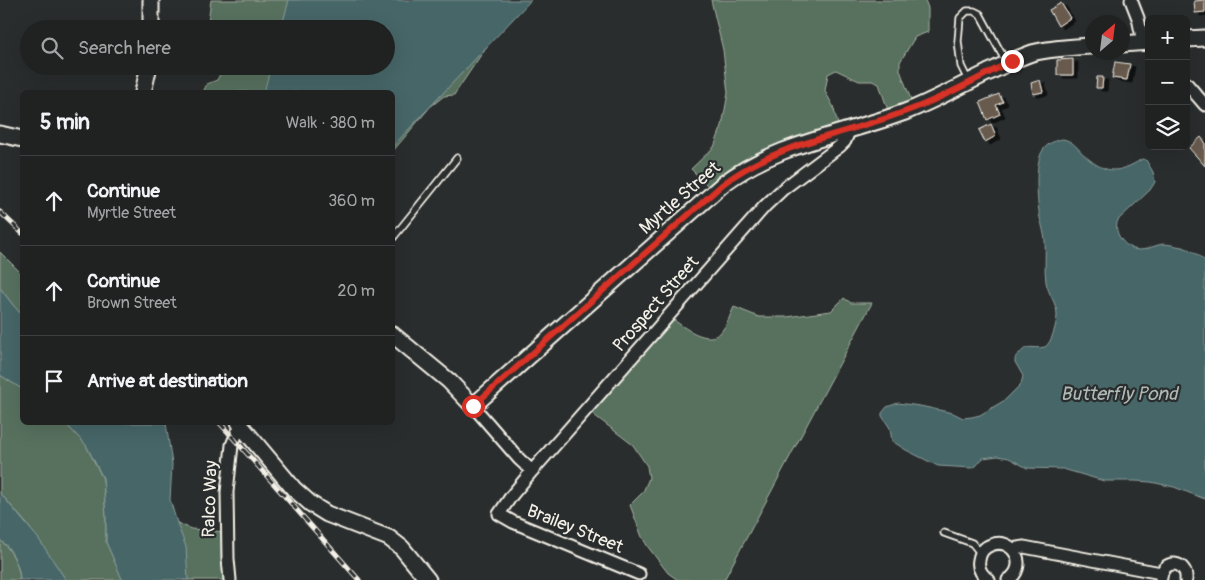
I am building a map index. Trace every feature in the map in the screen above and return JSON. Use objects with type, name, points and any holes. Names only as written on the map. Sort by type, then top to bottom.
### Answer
[{"type":"street","points":[[151,20],[152,0]]},
{"type":"street","points":[[1131,0],[1145,39]]},
{"type":"street","points":[[1190,39],[1205,38]]},
{"type":"street","points":[[1130,43],[1145,42]]},
{"type":"street","name":"Myrtle Street","points":[[473,406],[736,174],[764,158],[781,151],[903,113],[1021,57],[1041,51],[1085,47]]},
{"type":"street","points":[[143,90],[147,75]]},
{"type":"street","points":[[1190,88],[1205,105]]},
{"type":"street","name":"Prospect Street","points":[[498,514],[532,471],[765,206],[783,189],[846,142],[850,129]]},
{"type":"street","points":[[0,134],[20,139]]},
{"type":"street","points":[[395,336],[449,381],[519,460],[532,471]]},
{"type":"street","points":[[241,425],[294,489],[310,504],[327,514],[389,538],[402,548],[428,580]]},
{"type":"street","name":"Ralco Way","points":[[230,580],[226,519],[227,484],[232,445],[241,425]]},
{"type":"street","name":"Brailey Street","points":[[498,514],[513,522],[640,574]]},
{"type":"street","points":[[989,580],[983,575],[978,564],[981,554],[987,546],[1000,543],[1012,549],[1018,561],[1018,568],[1015,574],[1008,580]]},
{"type":"street","points":[[1012,549],[1024,548],[1161,576],[1166,566],[1178,564],[1184,570],[1186,580]]},
{"type":"lane","points":[[975,79],[961,66],[958,41],[960,18],[967,11],[974,11],[980,14],[1006,64]]},
{"type":"lane","points":[[395,235],[457,158]]},
{"type":"lane","points":[[944,533],[972,543],[981,554]]},
{"type":"green space","points":[[211,0],[298,0],[291,20],[208,20]]},
{"type":"green space","points":[[711,0],[925,0],[928,8],[928,32],[915,37],[900,62],[900,70],[914,108],[890,116],[879,84],[872,81],[859,81],[836,70],[828,74],[825,91],[833,106],[840,132],[752,170],[746,181],[739,177],[715,193],[691,169],[714,147],[722,126],[728,93],[723,50]]},
{"type":"green space","points":[[491,40],[454,95],[444,96],[430,107],[395,149],[395,137]]},
{"type":"green space","points":[[220,75],[274,75],[270,90],[204,90],[207,84],[217,80]]},
{"type":"green space","points":[[0,252],[20,272],[20,313],[0,288]]},
{"type":"green space","points":[[844,298],[851,303],[872,303],[724,580],[678,580],[668,573],[648,547],[642,537],[630,505],[643,492],[649,478],[647,466],[633,445],[590,412],[672,318],[696,334],[710,337],[716,336],[721,332],[734,307],[759,317],[787,317],[831,311]]},
{"type":"green space","points":[[0,375],[20,388],[20,425],[67,425],[86,445],[103,479],[106,542],[123,580],[66,580],[26,523],[0,493]]},
{"type":"green space","points":[[171,520],[191,529],[226,532],[229,580],[183,580]]},
{"type":"green space","points":[[0,540],[14,558],[20,580],[0,580]]},
{"type":"water","points":[[289,0],[531,0],[395,144],[395,90],[265,90],[269,75],[395,75],[395,20],[283,20]]},
{"type":"water","name":"Butterfly Pond","points":[[1063,139],[1071,142],[1097,165],[1111,170],[1125,168],[1142,159],[1146,160],[1153,172],[1155,182],[1150,190],[1118,220],[1117,230],[1125,244],[1140,250],[1163,244],[1182,247],[1197,254],[1205,261],[1205,499],[1174,487],[1151,482],[1104,481],[1063,469],[1027,468],[1009,458],[998,456],[983,458],[972,468],[938,466],[892,441],[890,428],[882,416],[887,407],[898,403],[953,413],[963,418],[980,415],[1005,400],[1021,384],[1023,376],[1015,362],[1017,355],[1026,348],[1040,348],[1048,345],[1055,327],[1057,315],[1056,306],[1046,282],[1045,240],[1039,211],[1037,173],[1043,150],[1052,142]]},
{"type":"water","points":[[0,288],[20,313],[20,388],[0,375]]},
{"type":"water","points":[[67,425],[166,425],[172,464],[170,500],[186,547],[188,580],[122,579],[106,542],[103,478],[86,445]]},
{"type":"water","points":[[0,493],[38,538],[66,580],[20,580],[13,556],[7,546],[0,540]]},
{"type":"building","points":[[1205,0],[1205,12],[1195,13],[1194,1]]},
{"type":"building","points":[[1061,3],[1070,18],[1058,26],[1049,10]]},
{"type":"building","points":[[1073,59],[1073,75],[1057,75],[1057,60]]},
{"type":"building","points":[[1115,62],[1130,64],[1127,80],[1112,78]]},
{"type":"building","points":[[1097,77],[1103,77],[1102,88],[1096,88]]},
{"type":"building","points":[[1040,80],[1043,92],[1033,94],[1031,83]]},
{"type":"building","points":[[999,94],[1003,102],[996,105],[1000,114],[987,120],[980,102]]},
{"type":"building","points":[[991,124],[996,136],[985,142],[979,130]]},
{"type":"building","points":[[1201,137],[1205,142],[1205,166],[1190,149]]},
{"type":"railway","points":[[0,212],[20,231]]},
{"type":"railway","points":[[222,425],[359,580]]},
{"type":"route","points":[[473,406],[736,174],[764,158],[781,151],[903,113],[1012,61]]}]
